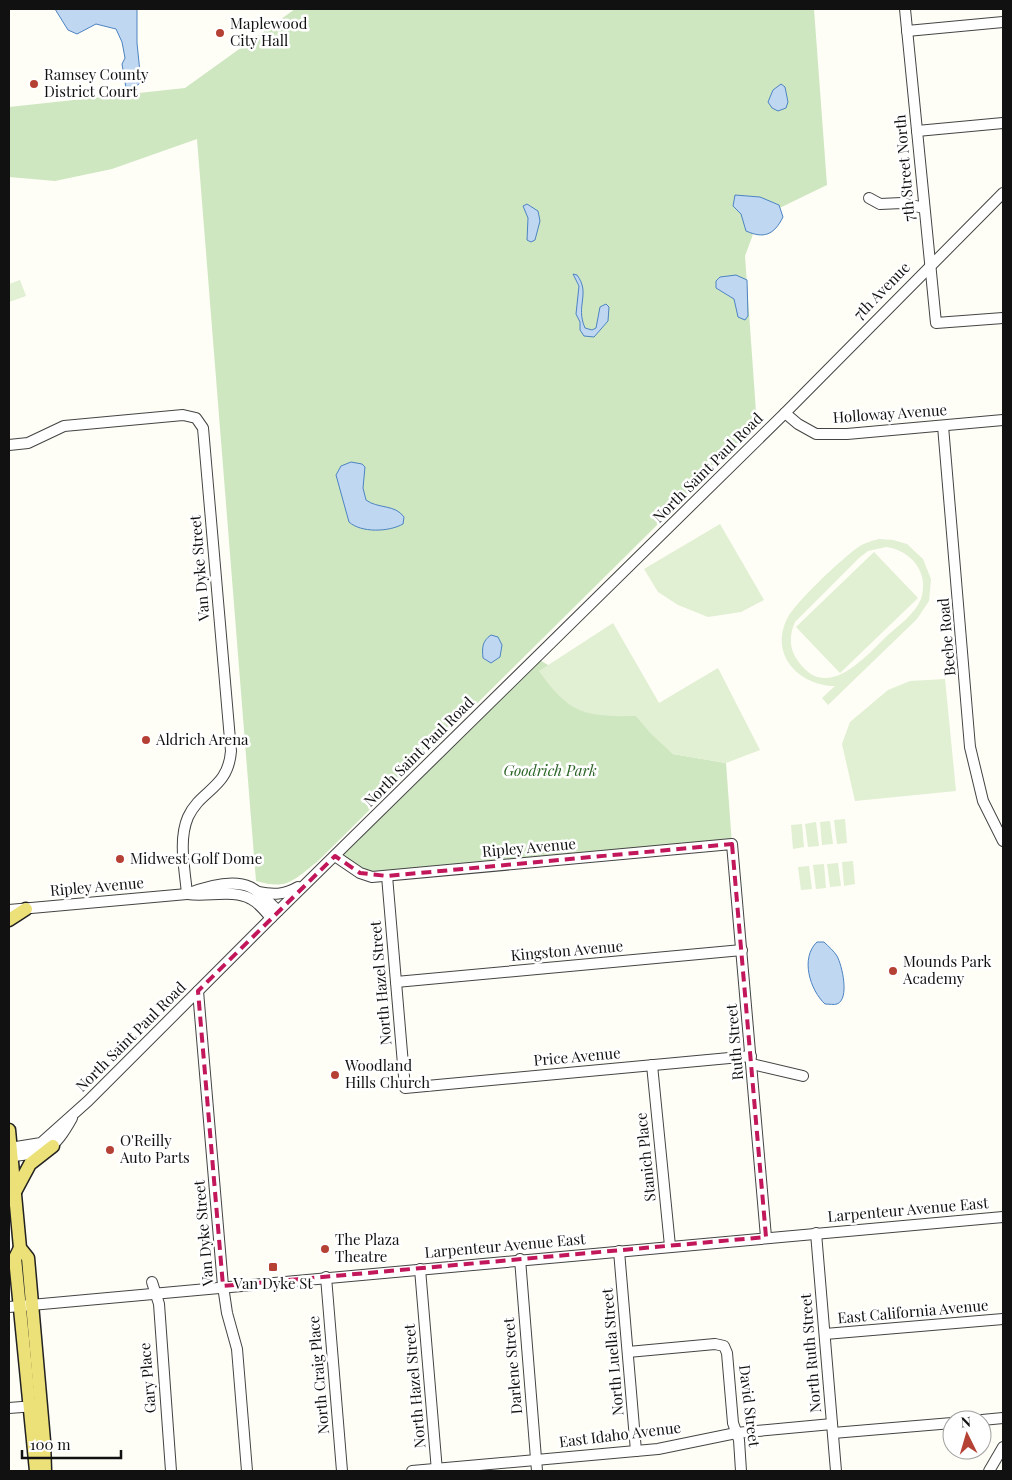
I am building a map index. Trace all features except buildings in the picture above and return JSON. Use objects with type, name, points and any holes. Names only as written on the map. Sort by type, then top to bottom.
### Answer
[{"type":"main road","points":[[9,920],[26,908]]},
{"type":"main road","points":[[9,1130],[20,1248],[15,1258],[45,1471]]},
{"type":"main road","points":[[15,1192],[30,1164],[53,1146]]},
{"type":"main road","points":[[36,1406],[36,1471]]},
{"type":"street","name":"7th Street North","points":[[905,9],[936,324],[1003,318]]},
{"type":"street","points":[[907,31],[1003,22]]},
{"type":"street","points":[[917,131],[1003,123]]},
{"type":"street","name":"7th Avenue","points":[[785,413],[929,265],[1003,193]]},
{"type":"street","points":[[869,198],[880,204],[902,203],[924,208]]},
{"type":"street","name":"Holloway Avenue","points":[[785,413],[798,424],[816,434],[847,434],[1003,420]]},
{"type":"street","name":"North Saint Paul Road","points":[[11,1152],[39,1144],[75,1113],[274,914],[785,413]]},
{"type":"street","name":"Van Dyke Street","points":[[9,445],[28,442],[64,426],[183,415],[196,418],[203,428],[231,751],[224,776],[193,808],[185,827],[184,844],[187,894]]},
{"type":"street","name":"Beebe Road","points":[[943,426],[970,747],[983,801],[1003,841]]},
{"type":"street","name":"Ripley Avenue","points":[[335,856],[360,873],[372,877],[732,844]]},
{"type":"street","name":"Ruth Street","points":[[732,844],[766,1237]]},
{"type":"street","name":"North Hazel Street","points":[[387,876],[405,1088]]},
{"type":"street","points":[[258,892],[274,895],[288,892],[306,884]]},
{"type":"street","name":"Ripley Avenue","points":[[187,894],[202,888],[234,885],[249,886],[258,892],[274,914]]},
{"type":"street","name":"Ripley Avenue","points":[[9,910],[187,894],[203,896],[242,895],[274,914]]},
{"type":"street","name":"Kingston Avenue","points":[[396,982],[742,950]]},
{"type":"street","name":"Van Dyke Street","points":[[198,991],[223,1286],[227,1313],[237,1349],[247,1471]]},
{"type":"street","name":"Price Avenue","points":[[405,1088],[652,1065],[752,1060],[803,1076]]},
{"type":"street","name":"Stanich Place","points":[[652,1065],[670,1246]]},
{"type":"street","name":"North Saint Paul Road","points":[[53,1146],[75,1113]]},
{"type":"street","points":[[11,1152],[39,1153],[53,1146]]},
{"type":"street","name":"Larpenteur Avenue East","points":[[21,1306],[520,1259],[1003,1217]]},
{"type":"street","name":"North Ruth Street","points":[[816,1233],[836,1471]]},
{"type":"street","name":"North Luella Street","points":[[619,1251],[636,1451]]},
{"type":"street","name":"Darlene Street","points":[[520,1259],[537,1471]]},
{"type":"street","name":"North Hazel Street","points":[[420,1269],[437,1470]]},
{"type":"street","name":"North Craig Place","points":[[326,1277],[342,1471]]},
{"type":"street","name":"Gary Place","points":[[152,1282],[159,1304],[171,1471]]},
{"type":"street","name":"East California Avenue","points":[[825,1334],[1003,1319]]},
{"type":"street","name":"David Street","points":[[628,1352],[716,1344],[724,1346],[741,1471]]},
{"type":"street","points":[[9,1408],[36,1406]]},
{"type":"street","name":"East Idaho Avenue","points":[[412,1471],[658,1449],[736,1432],[942,1424]]},
{"type":"street","points":[[989,1471],[1003,1447]]},
{"type":"highlighted area","points":[[732,844],[766,1237],[223,1286],[198,991],[335,856],[360,873],[387,876]]},
{"type":"green space","points":[[295,9],[814,9],[827,185],[759,218],[745,256],[757,426],[317,862],[289,882],[267,884],[256,881],[197,139],[112,169],[55,181],[9,177],[9,107],[185,88]]},
{"type":"green space","points":[[20,280],[26,296],[9,302],[9,284]]},
{"type":"green space","points":[[720,524],[764,600],[741,612],[708,617],[678,605],[658,592],[644,569]]},
{"type":"green space","points":[[879,539],[907,544],[923,559],[931,579],[929,601],[917,619],[828,705],[822,698],[835,686],[822,685],[810,681],[791,666],[785,656],[782,645],[782,632],[787,619],[799,602],[819,582],[857,548],[865,543]],"holes":[[[886,547],[895,549],[916,564],[923,580],[921,599],[915,610],[857,664],[845,672],[833,677],[821,678],[809,673],[793,652],[791,637],[795,622],[868,551]]]},
{"type":"green space","points":[[874,552],[918,598],[840,673],[796,627]]},
{"type":"green space","points":[[613,623],[659,703],[718,668],[760,750],[726,763],[673,754],[651,734],[636,716],[591,714],[569,704],[539,671]]},
{"type":"green space","name":"Goodrich Park","points":[[536,658],[636,716],[673,754],[726,763],[732,844],[360,873],[335,856]]},
{"type":"green space","points":[[945,679],[956,791],[855,801],[842,744],[850,722],[888,690],[910,681]]},
{"type":"green space","points":[[845,819],[847,843],[837,844],[834,820]]},
{"type":"green space","points":[[830,821],[833,844],[822,845],[820,822]]},
{"type":"green space","points":[[816,822],[819,846],[808,847],[805,824]]},
{"type":"green space","points":[[802,824],[804,847],[793,849],[791,825]]},
{"type":"green space","points":[[853,861],[855,884],[844,886],[842,862]]},
{"type":"green space","points":[[838,863],[841,886],[830,887],[827,864]]},
{"type":"green space","points":[[824,864],[826,888],[816,889],[813,865]]},
{"type":"green space","points":[[809,866],[812,889],[801,890],[798,867]]},
{"type":"water","points":[[55,9],[137,9],[137,43],[141,82],[131,91],[126,88],[122,64],[125,58],[122,42],[116,29],[96,24],[77,34],[68,30]]},
{"type":"water","points":[[781,84],[785,87],[788,102],[786,108],[778,111],[772,108],[768,102],[773,90]]},
{"type":"water","points":[[735,195],[760,197],[779,205],[783,217],[780,223],[768,234],[758,235],[746,231],[741,214],[733,206]]},
{"type":"water","points":[[527,204],[538,211],[540,221],[535,240],[531,242],[527,240],[528,218],[523,206]]},
{"type":"water","points":[[573,274],[577,275],[583,288],[582,320],[585,328],[592,330],[596,328],[600,307],[606,304],[609,307],[608,321],[594,337],[584,336],[580,330],[580,322],[576,314],[579,286]]},
{"type":"water","points":[[736,275],[747,280],[748,316],[745,320],[738,317],[734,299],[716,288],[716,281],[720,277]]},
{"type":"water","points":[[351,462],[362,464],[365,467],[363,488],[366,500],[376,505],[396,510],[404,517],[403,524],[390,529],[368,530],[354,526],[349,522],[336,475],[341,466]]},
{"type":"water","points":[[491,635],[498,637],[502,645],[500,657],[491,663],[483,658],[483,645]]},
{"type":"water","points":[[817,942],[824,942],[839,960],[843,974],[844,989],[841,1001],[837,1004],[825,1004],[811,982],[808,965],[809,956]]},
{"type":"place","name":"Maplewood City Hall","points":[[220,33]]},
{"type":"place","name":"Ramsey County District Court","points":[[34,84]]},
{"type":"place","name":"Aldrich Arena","points":[[146,740]]},
{"type":"place","name":"Midwest Golf Dome","points":[[120,859]]},
{"type":"place","name":"Mounds Park Academy","points":[[893,971]]},
{"type":"place","name":"Woodland Hills Church","points":[[335,1075]]},
{"type":"place","name":"O'Reilly Auto Parts","points":[[110,1150]]},
{"type":"place","name":"The Plaza Theatre","points":[[325,1249]]},
{"type":"place","name":"Van Dyke St","points":[[273,1267]]}]
